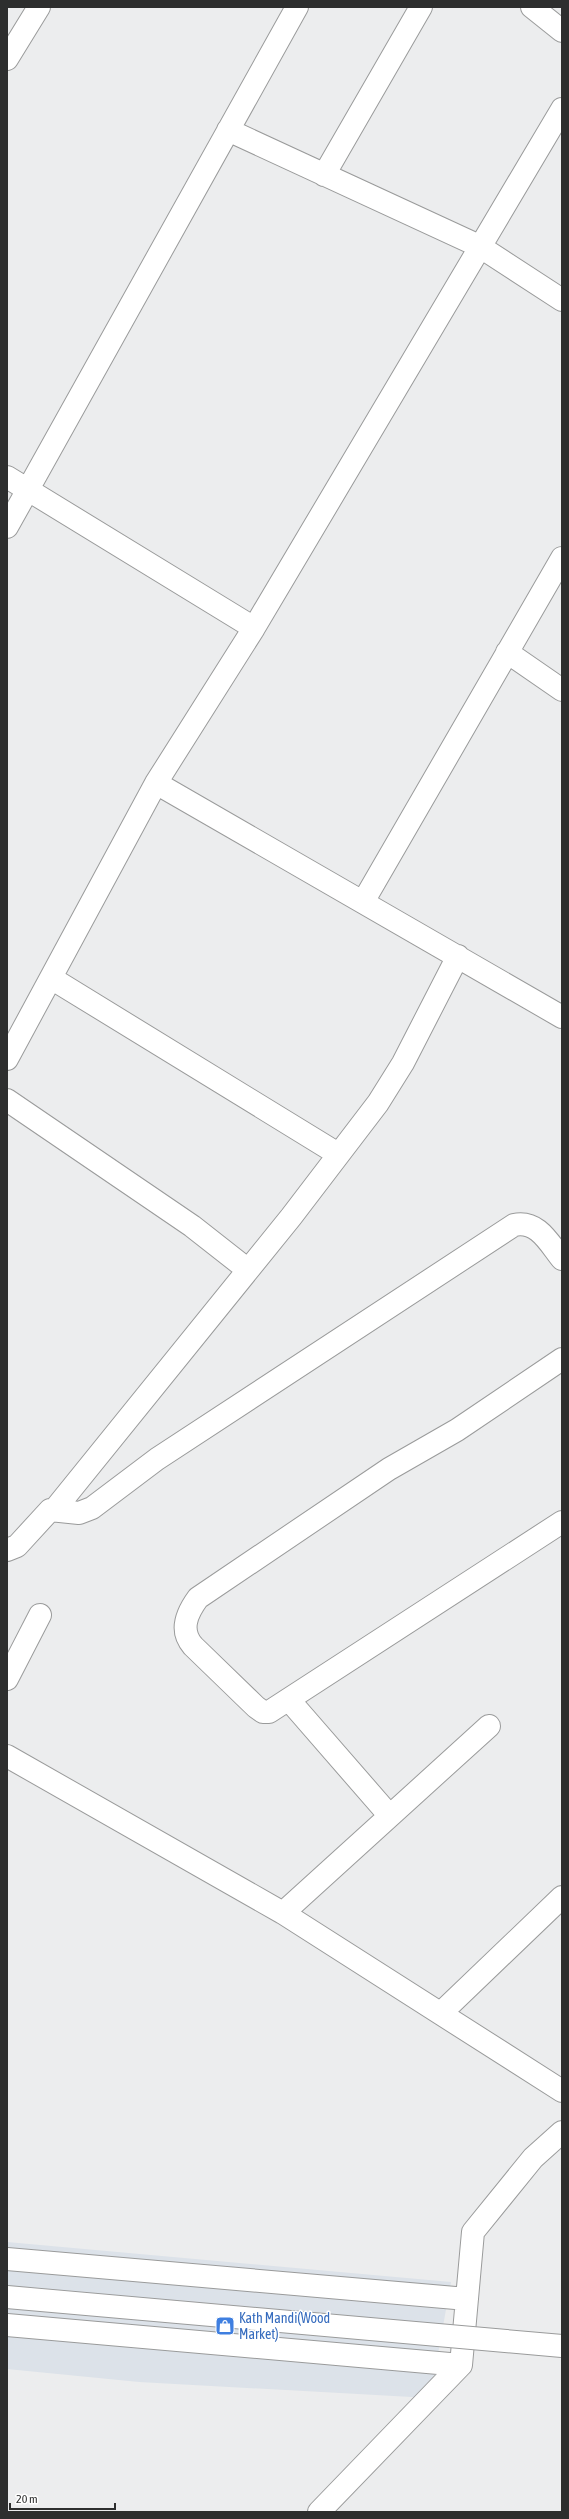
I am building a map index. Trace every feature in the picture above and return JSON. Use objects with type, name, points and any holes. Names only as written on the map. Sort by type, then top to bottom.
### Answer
[{"type":"main road","points":[[7,59],[39,7]]},
{"type":"main road","points":[[7,527],[296,7]]},
{"type":"main road","points":[[324,175],[421,7]]},
{"type":"main road","points":[[532,7],[562,31]]},
{"type":"main road","points":[[7,1059],[156,783],[254,628],[479,246],[562,109]]},
{"type":"main road","points":[[228,130],[479,246],[562,300]]},
{"type":"main road","points":[[7,477],[254,628]]},
{"type":"main road","points":[[363,902],[562,558]]},
{"type":"main road","points":[[508,652],[562,690]]},
{"type":"main road","points":[[156,783],[562,1017]]},
{"type":"main road","points":[[7,1550],[16,1546],[45,1514],[55,1510],[248,1270],[392,1083],[458,956]]},
{"type":"main road","points":[[51,978],[338,1154]]},
{"type":"main road","points":[[7,1100],[192,1226],[248,1270]]},
{"type":"main road","points":[[55,1510],[79,1514],[92,1508],[163,1455],[514,1225],[527,1223],[536,1228],[562,1259]]},
{"type":"main road","points":[[562,1359],[457,1430],[389,1469],[198,1598],[188,1610],[185,1621],[186,1635],[193,1646],[260,1710],[266,1712],[271,1711],[562,1522]]},
{"type":"main road","points":[[7,1680],[40,1615]]},
{"type":"main road","points":[[289,1700],[389,1815]]},
{"type":"main road","points":[[283,1913],[389,1815],[489,1726]]},
{"type":"main road","points":[[7,1756],[283,1913],[371,1971],[441,2013],[562,2091]]},
{"type":"main road","points":[[441,2013],[562,1897]]},
{"type":"main road","points":[[318,2512],[461,2365],[473,2232],[534,2158],[562,2132]]},
{"type":"main road","points":[[7,2259],[467,2299]]},
{"type":"main road","points":[[7,2297],[562,2346]]},
{"type":"main road","points":[[7,2325],[461,2365]]},
{"type":"shaded area","name":"Kath Mandi(Wood Market)","points":[[7,2242],[451,2282],[430,2398],[139,2382],[7,2369]]},
{"type":"place","name":"Kath Mandi(Wood Market)","points":[[225,2326]]}]
